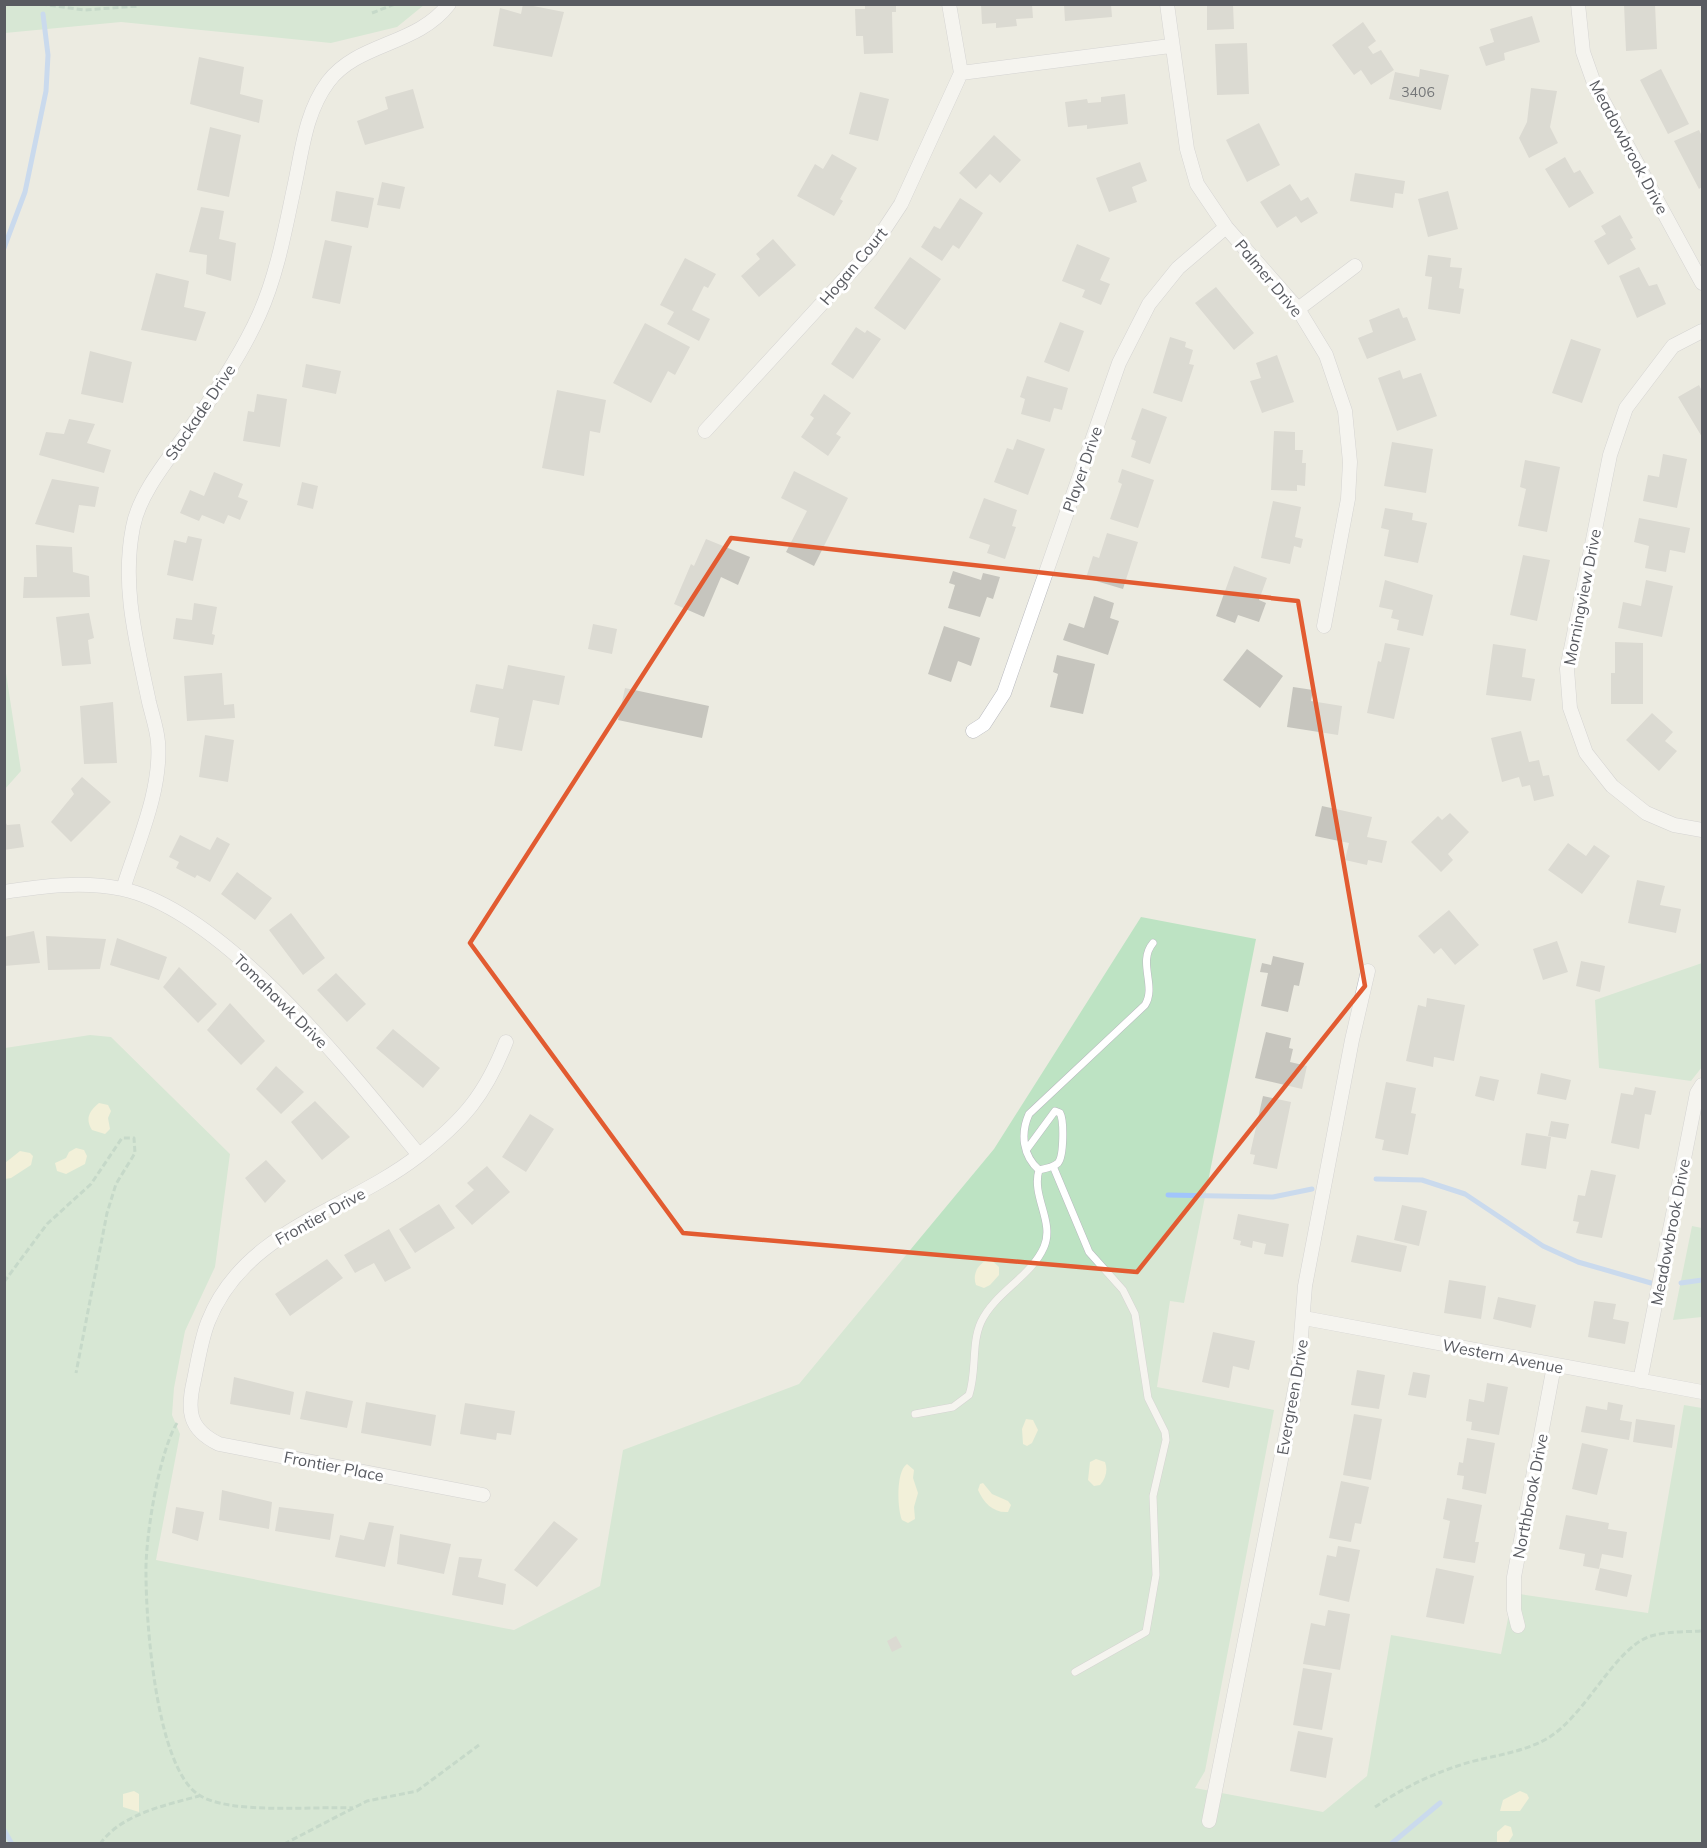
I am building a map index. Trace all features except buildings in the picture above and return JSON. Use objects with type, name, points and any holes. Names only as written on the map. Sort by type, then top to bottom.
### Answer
[{"type":"street","name":"Stockade Drive","points":[[123,889],[146,814],[157,764],[158,741],[130,613],[127,573],[133,525],[155,477],[229,372],[260,314],[276,265],[307,123],[327,83],[347,62],[404,39],[437,20],[448,4]]},
{"type":"street","points":[[949,4],[961,73],[1170,46]]},
{"type":"street","name":"Palmer Drive","points":[[1167,4],[1170,46],[1187,149],[1197,184],[1226,227],[1298,309],[1326,355],[1345,411],[1350,462],[1347,499],[1324,626]]},
{"type":"street","name":"Meadowbrook Drive","points":[[1578,4],[1583,52],[1594,86],[1702,283]]},
{"type":"street","name":"Hogan Court","points":[[705,431],[870,251],[901,204],[961,73]]},
{"type":"street","name":"Player Drive","points":[[973,732],[984,724],[1004,693],[1119,363],[1149,304],[1178,268],[1226,227]]},
{"type":"street","points":[[1298,309],[1355,267]]},
{"type":"street","name":"Morningview Drive","points":[[1702,331],[1673,346],[1626,408],[1610,455],[1567,669],[1570,708],[1586,753],[1612,786],[1646,813],[1674,825],[1702,830]]},
{"type":"street","name":"Tomahawk Drive","points":[[4,892],[69,885],[123,889],[171,907],[246,963],[346,1067],[419,1155]]},
{"type":"street","name":"Evergreen Drive","points":[[1209,1821],[1298,1374],[1305,1286],[1352,1040],[1368,971]]},
{"type":"street","name":"Frontier Drive","points":[[192,1417],[190,1397],[208,1323],[226,1288],[242,1269],[278,1237],[365,1191],[419,1155],[456,1124],[481,1096],[506,1042]]},
{"type":"street","name":"Meadowbrook Drive","points":[[1640,1381],[1697,1093],[1702,1084]]},
{"type":"street","name":"Western Avenue","points":[[1304,1318],[1702,1392]]},
{"type":"street","name":"Northbrook Drive","points":[[1518,1626],[1514,1610],[1514,1577],[1554,1366]]},
{"type":"street","name":"Frontier Place","points":[[192,1417],[201,1434],[225,1446],[483,1495]]},
{"type":"lane","points":[[1039,1170],[1031,1163],[1027,1149],[1024,1132],[1029,1114],[1145,1005],[1150,995],[1147,953],[1153,943]]},
{"type":"lane","points":[[1027,1149],[1054,1111],[1060,1113],[1063,1120],[1060,1158],[1053,1166],[1039,1170]]},
{"type":"lane","points":[[1053,1166],[1089,1252],[1123,1290],[1135,1314],[1148,1398],[1165,1432],[1166,1440],[1153,1496],[1156,1575],[1146,1632],[1075,1672]]},
{"type":"lane","points":[[915,1414],[953,1407],[969,1395],[981,1322],[1000,1296],[1032,1265],[1044,1247],[1047,1226],[1037,1185],[1039,1170]]},
{"type":"path","points":[[40,4],[84,10],[139,6]]},
{"type":"path","points":[[372,13],[395,4]]},
{"type":"path","points":[[4,1282],[47,1224],[91,1185],[123,1138],[134,1138],[135,1153],[116,1184],[107,1213],[76,1373]]},
{"type":"path","points":[[192,1417],[177,1423],[171,1434],[162,1464],[146,1572],[153,1663],[166,1735],[181,1772],[200,1796]]},
{"type":"path","points":[[1375,1807],[1413,1784],[1438,1773],[1535,1745],[1568,1723],[1633,1647],[1648,1638],[1669,1633],[1702,1631]]},
{"type":"path","points":[[284,1844],[379,1797],[417,1791],[479,1745]]},
{"type":"path","points":[[100,1844],[120,1823],[200,1796],[234,1806],[353,1808]]},
{"type":"highlighted area","points":[[731,538],[1298,601],[1365,986],[1137,1272],[683,1233],[470,943]]},
{"type":"green space","points":[[5,4],[424,5],[397,27],[331,43],[121,22],[5,33]]},
{"type":"green space","points":[[4,660],[21,771],[5,789],[4,789]]},
{"type":"green space","points":[[1141,917],[1256,939],[1184,1303],[1170,1301],[1157,1387],[1274,1410],[1205,1771],[1195,1788],[1323,1812],[1367,1776],[1391,1635],[1501,1654],[1513,1593],[1648,1613],[1684,1405],[1702,1408],[1702,1843],[5,1843],[5,1048],[90,1035],[111,1037],[230,1154],[215,1267],[185,1331],[174,1388],[172,1415],[180,1434],[156,1560],[514,1630],[600,1586],[623,1450],[799,1384],[994,1149]]},
{"type":"green space","points":[[1702,963],[1702,1067],[1691,1081],[1599,1068],[1595,1000]]},
{"type":"green space","points":[[1692,1226],[1702,1228],[1702,1317],[1673,1320]]},
{"type":"sand","points":[[99,1103],[108,1105],[111,1111],[108,1118],[110,1129],[105,1134],[92,1130],[89,1122],[91,1112]]},
{"type":"sand","points":[[76,1148],[84,1150],[87,1156],[85,1164],[66,1174],[57,1171],[55,1163],[66,1158],[69,1152]]},
{"type":"sand","points":[[20,1151],[33,1156],[31,1165],[11,1178],[5,1179],[5,1163]]},
{"type":"sand","points":[[990,1259],[999,1267],[999,1275],[984,1288],[976,1285],[976,1273],[982,1263]]},
{"type":"sand","points":[[1026,1419],[1033,1420],[1038,1430],[1032,1443],[1027,1446],[1023,1444],[1022,1429]]},
{"type":"sand","points":[[1096,1459],[1105,1462],[1106,1471],[1100,1485],[1094,1486],[1088,1480],[1090,1462]]},
{"type":"sand","points":[[907,1464],[914,1470],[913,1478],[918,1493],[914,1507],[915,1519],[908,1523],[902,1520],[898,1499],[901,1474]]},
{"type":"sand","points":[[983,1483],[992,1494],[1008,1501],[1011,1505],[1008,1512],[993,1509],[986,1503],[978,1490],[980,1484]]},
{"type":"sand","points":[[134,1791],[139,1794],[139,1812],[123,1807],[123,1794]]},
{"type":"sand","points":[[1520,1791],[1527,1794],[1529,1798],[1520,1811],[1500,1811],[1503,1800]]},
{"type":"sand","points":[[1505,1825],[1511,1827],[1513,1835],[1508,1843],[1497,1843],[1497,1832]]},
{"type":"waterway","points":[[4,248],[25,192],[46,91],[48,55],[43,14]]},
{"type":"waterway","points":[[1376,1179],[1422,1180],[1465,1194],[1543,1246],[1578,1262],[1651,1283]]},
{"type":"waterway","points":[[1168,1195],[1273,1197],[1312,1189]]},
{"type":"waterway","points":[[1681,1283],[1702,1280]]},
{"type":"waterway","points":[[1391,1844],[1440,1803]]},
{"type":"waterway","points":[[4,1830],[12,1844]]}]
